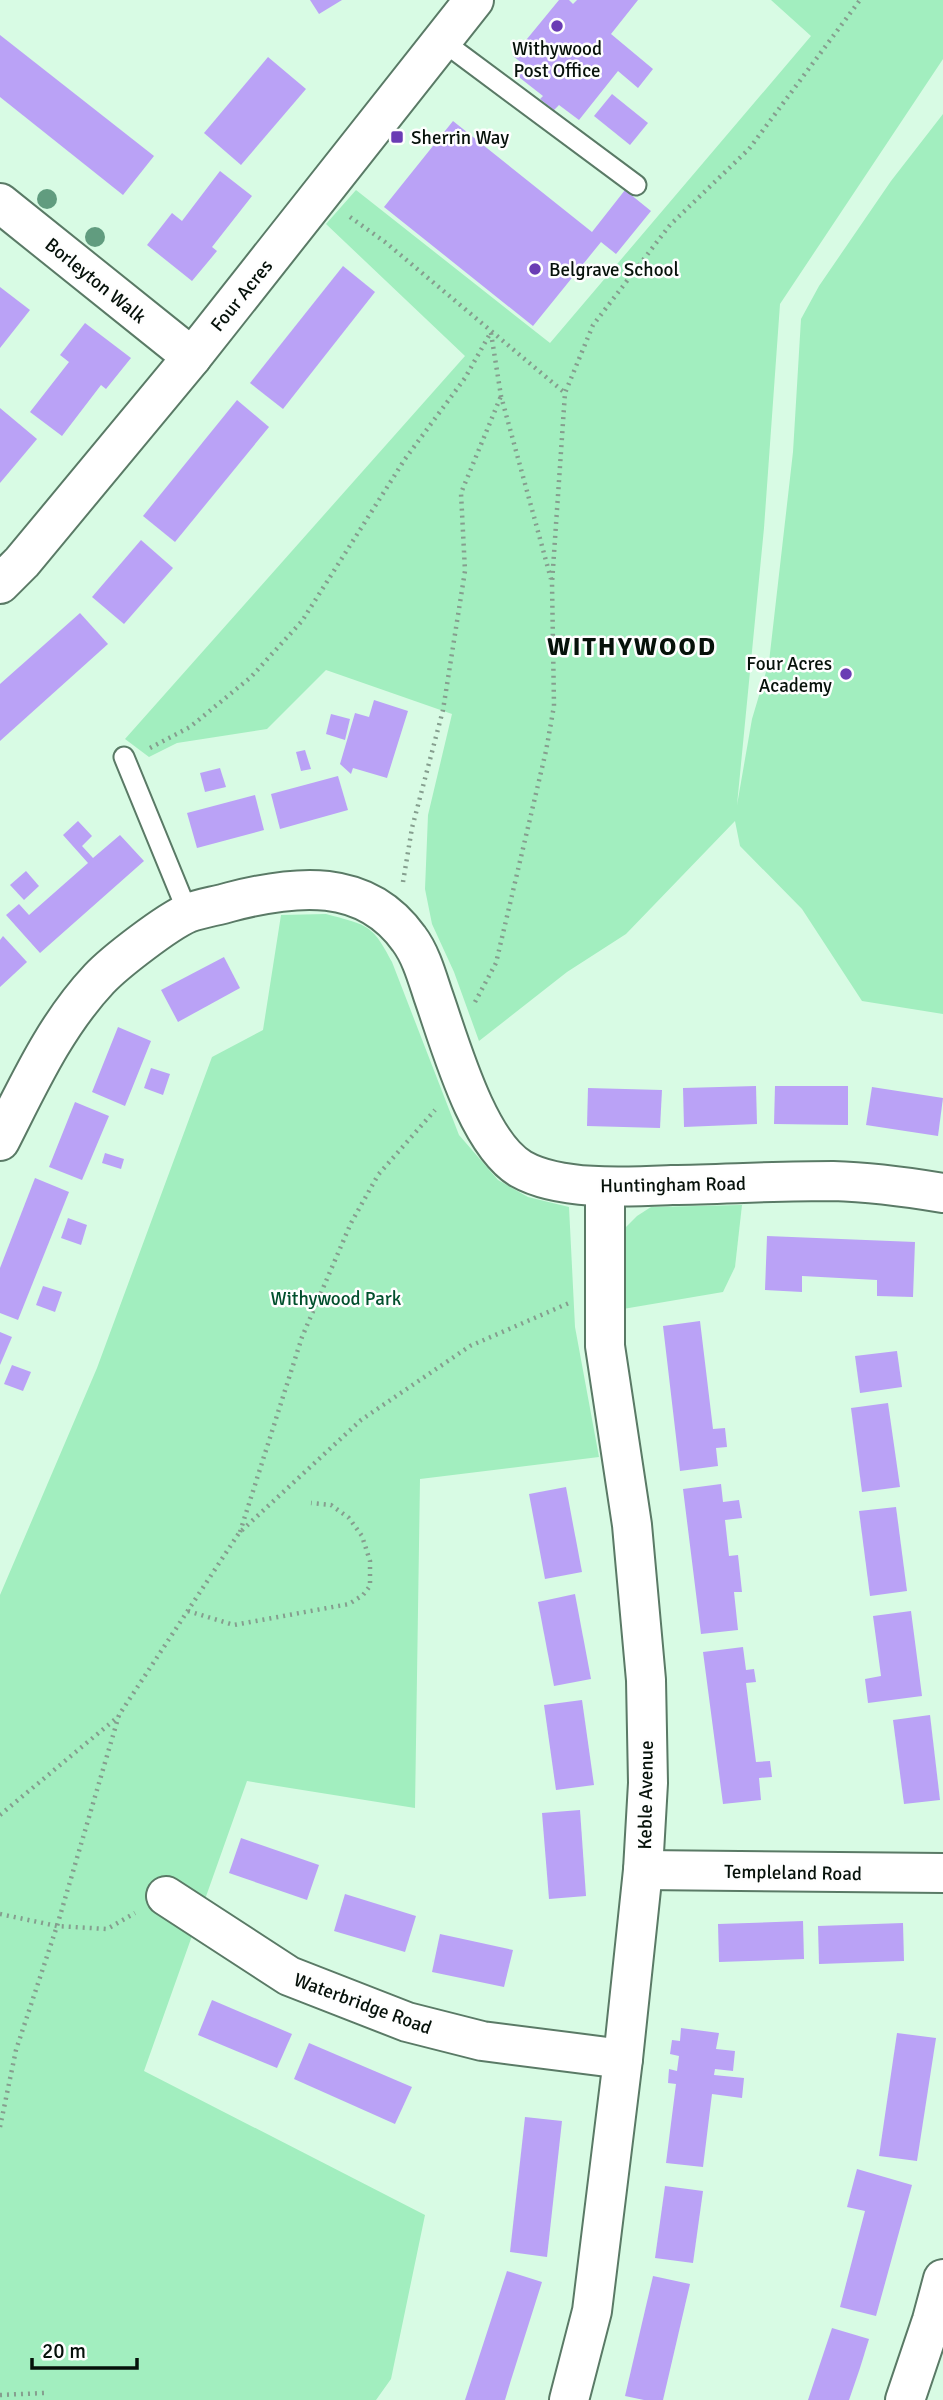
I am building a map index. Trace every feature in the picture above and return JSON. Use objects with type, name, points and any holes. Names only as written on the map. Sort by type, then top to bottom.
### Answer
[{"type":"street","name":"Four Acres","points":[[0,584],[22,562],[192,357],[474,0]]},
{"type":"street","name":"Borleyton Walk","points":[[0,203],[192,357]]},
{"type":"street","name":"Huntingham Road","points":[[188,913],[261,894],[314,888],[358,897],[396,921],[412,943],[426,974],[481,1123],[505,1158],[523,1170],[546,1179],[605,1187],[834,1181],[908,1187],[943,1193]]},
{"type":"street","points":[[0,1142],[59,1028],[101,977],[148,939],[188,913]]},
{"type":"street","name":"Keble Avenue","points":[[569,2400],[592,2311],[623,2059],[643,1870],[648,1783],[646,1680],[632,1525],[605,1346],[605,1187]]},
{"type":"street","name":"Templeland Road","points":[[643,1870],[943,1873]]},
{"type":"street","name":"Waterbridge Road","points":[[166,1896],[289,1976],[407,2022],[482,2041],[623,2059]]},
{"type":"street","points":[[905,2400],[943,2279]]},
{"type":"lane","points":[[441,40],[636,185]]},
{"type":"lane","points":[[127,763],[188,913]]},
{"type":"path","points":[[451,1046],[496,963],[546,751],[554,706],[552,583],[565,393],[593,325],[670,225],[749,149],[860,0]]},
{"type":"path","points":[[321,196],[385,242],[565,393]]},
{"type":"path","points":[[491,332],[500,396],[552,583]]},
{"type":"path","points":[[127,763],[190,727],[251,677],[302,621],[405,459],[465,378],[491,332]]},
{"type":"path","points":[[396,921],[412,828],[443,710],[465,571],[461,492],[500,396]]},
{"type":"path","points":[[239,1533],[302,1337],[351,1223],[378,1175],[420,1125],[429,1115],[467,1087]]},
{"type":"path","points":[[0,1815],[119,1715],[239,1533],[361,1420],[470,1346],[605,1287]]},
{"type":"path","points":[[188,1611],[234,1625],[349,1604],[363,1595],[370,1586],[370,1561],[362,1536],[349,1517],[331,1505],[311,1503]]},
{"type":"path","points":[[0,2127],[16,2050],[57,1926],[119,1715]]},
{"type":"path","points":[[0,1914],[57,1926],[107,1929],[166,1896]]},
{"type":"path","points":[[0,2395],[44,2393]]},
{"type":"green space","points":[[771,0],[943,0],[943,59],[780,304],[764,528],[737,805],[752,719],[769,662],[793,452],[801,319],[819,286],[891,181],[943,114],[943,1014],[862,1001],[802,909],[740,846],[735,821],[626,934],[567,972],[479,1041],[454,972],[432,924],[425,889],[428,815],[452,714],[326,670],[267,729],[177,743],[149,757],[125,739],[465,356],[326,224],[356,190],[550,343],[811,36]]},
{"type":"green space","name":"Withywood Park","points":[[326,914],[366,928],[385,949],[459,1135],[498,1180],[528,1197],[569,1207],[575,1327],[599,1457],[420,1479],[415,1808],[247,1781],[144,2071],[425,2215],[391,2379],[376,2400],[0,2400],[0,1595],[97,1368],[212,1057],[263,1030],[281,915]]},
{"type":"green space","points":[[742,1205],[735,1267],[723,1292],[623,1309],[622,1238],[626,1227],[637,1216],[651,1207]]},
{"type":"building","points":[[310,0],[342,0],[319,14]]},
{"type":"building","points":[[559,0],[569,0],[573,4],[577,0],[638,0],[611,34],[653,69],[638,88],[618,71],[579,120],[559,105],[554,110],[540,99],[543,96],[515,74],[523,64],[513,56]]},
{"type":"building","points":[[0,35],[154,156],[123,195],[0,97]]},
{"type":"building","points":[[268,57],[306,89],[241,165],[204,133]]},
{"type":"building","points":[[612,94],[648,123],[630,145],[594,116]]},
{"type":"building","points":[[453,121],[592,232],[625,190],[651,211],[616,254],[601,242],[533,326],[384,207]]},
{"type":"building","points":[[220,171],[252,196],[212,247],[217,251],[192,281],[147,245],[172,213],[182,221]]},
{"type":"building","points":[[343,266],[375,292],[283,409],[250,383]]},
{"type":"building","points":[[0,287],[30,310],[0,348]]},
{"type":"building","points":[[85,323],[131,358],[106,389],[101,385],[62,436],[30,412],[69,362],[60,355]]},
{"type":"building","points":[[237,400],[269,427],[175,542],[143,516]]},
{"type":"building","points":[[0,408],[37,439],[0,483]]},
{"type":"building","points":[[141,540],[173,568],[124,624],[92,597]]},
{"type":"building","points":[[80,613],[108,644],[0,741],[0,684]]},
{"type":"building","points":[[374,700],[408,711],[387,778],[353,768],[351,774],[340,764],[355,713],[369,717]]},
{"type":"building","points":[[331,714],[350,719],[345,740],[326,734]]},
{"type":"building","points":[[305,750],[311,769],[301,771],[296,752]]},
{"type":"building","points":[[220,768],[226,787],[205,792],[200,773]]},
{"type":"building","points":[[338,776],[348,810],[280,829],[271,794]]},
{"type":"building","points":[[255,795],[264,830],[197,848],[187,813]]},
{"type":"building","points":[[78,821],[92,836],[82,846],[93,858],[120,835],[144,861],[40,953],[6,915],[19,904],[29,915],[88,863],[63,835]]},
{"type":"building","points":[[26,871],[39,886],[24,900],[10,885]]},
{"type":"building","points":[[3,936],[27,962],[0,987],[0,940]]},
{"type":"building","points":[[224,957],[240,988],[178,1022],[161,990]]},
{"type":"building","points":[[118,1027],[151,1041],[125,1106],[92,1092]]},
{"type":"building","points":[[151,1068],[170,1074],[163,1095],[144,1088]]},
{"type":"building","points":[[756,1086],[757,1124],[684,1127],[683,1088]]},
{"type":"building","points":[[775,1086],[848,1086],[848,1125],[774,1124]]},
{"type":"building","points":[[872,1087],[943,1098],[938,1136],[866,1125]]},
{"type":"building","points":[[588,1088],[662,1090],[660,1128],[587,1126]]},
{"type":"building","points":[[75,1102],[109,1116],[82,1180],[49,1167]]},
{"type":"building","points":[[105,1153],[124,1159],[121,1169],[102,1163]]},
{"type":"building","points":[[35,1178],[69,1192],[18,1320],[0,1313],[0,1268]]},
{"type":"building","points":[[68,1218],[87,1225],[81,1245],[61,1238]]},
{"type":"building","points":[[767,1236],[915,1242],[913,1297],[877,1296],[877,1280],[802,1276],[802,1292],[765,1290]]},
{"type":"building","points":[[43,1286],[62,1292],[55,1312],[36,1305]]},
{"type":"building","points":[[700,1321],[713,1429],[725,1428],[727,1447],[716,1448],[718,1466],[680,1471],[663,1326]]},
{"type":"building","points":[[0,1332],[12,1337],[0,1365]]},
{"type":"building","points":[[897,1351],[902,1387],[860,1393],[855,1356]]},
{"type":"building","points":[[12,1365],[31,1372],[23,1391],[4,1384]]},
{"type":"building","points":[[888,1403],[900,1487],[862,1492],[851,1408]]},
{"type":"building","points":[[721,1484],[723,1502],[739,1500],[742,1518],[725,1520],[729,1556],[738,1555],[742,1592],[734,1592],[738,1630],[701,1634],[683,1489]]},
{"type":"building","points":[[566,1487],[582,1572],[545,1579],[529,1494]]},
{"type":"building","points":[[896,1507],[907,1591],[870,1596],[859,1511]]},
{"type":"building","points":[[575,1594],[591,1679],[554,1686],[538,1602]]},
{"type":"building","points":[[911,1611],[922,1696],[868,1703],[865,1679],[881,1676],[873,1616]]},
{"type":"building","points":[[743,1647],[746,1670],[754,1669],[756,1682],[746,1683],[756,1762],[770,1761],[772,1777],[759,1778],[761,1800],[723,1804],[703,1652]]},
{"type":"building","points":[[582,1700],[594,1785],[556,1790],[544,1705]]},
{"type":"building","points":[[930,1715],[940,1800],[904,1804],[893,1720]]},
{"type":"building","points":[[580,1810],[586,1896],[549,1899],[542,1813]]},
{"type":"building","points":[[241,1838],[319,1865],[307,1900],[229,1873]]},
{"type":"building","points":[[345,1894],[416,1916],[405,1952],[334,1931]]},
{"type":"building","points":[[803,1921],[804,1959],[719,1962],[718,1924]]},
{"type":"building","points":[[903,1923],[904,1961],[819,1964],[818,1926]]},
{"type":"building","points":[[440,1934],[513,1950],[504,1987],[432,1972]]},
{"type":"building","points":[[212,2000],[292,2034],[277,2068],[198,2035]]},
{"type":"building","points":[[681,2028],[719,2033],[716,2049],[735,2051],[733,2071],[715,2069],[714,2075],[744,2078],[742,2098],[712,2094],[703,2167],[666,2163],[676,2084],[668,2083],[669,2069],[677,2071],[679,2056],[670,2054],[672,2040],[680,2041]]},
{"type":"building","points":[[897,2033],[936,2038],[917,2161],[879,2156]]},
{"type":"building","points":[[309,2043],[412,2087],[395,2124],[294,2079]]},
{"type":"building","points":[[525,2117],[562,2121],[547,2257],[510,2252]]},
{"type":"building","points":[[857,2169],[912,2185],[876,2316],[840,2307],[865,2211],[847,2207]]},
{"type":"building","points":[[665,2186],[703,2191],[693,2263],[655,2258]]},
{"type":"building","points":[[507,2271],[542,2282],[505,2400],[465,2400]]},
{"type":"building","points":[[653,2276],[690,2284],[663,2400],[625,2396]]},
{"type":"building","points":[[832,2328],[869,2339],[860,2368],[849,2400],[808,2400]]},
{"type":"place","name":"Withywood Post Office","points":[[557,26]]},
{"type":"place","name":"Sherrin Way","points":[[397,137]]},
{"type":"place","name":"Belgrave School","points":[[535,269]]},
{"type":"place","name":"Four Acres Academy","points":[[846,674]]},
{"type":"district","name":"WITHYWOOD","points":[[632,646]]}]
